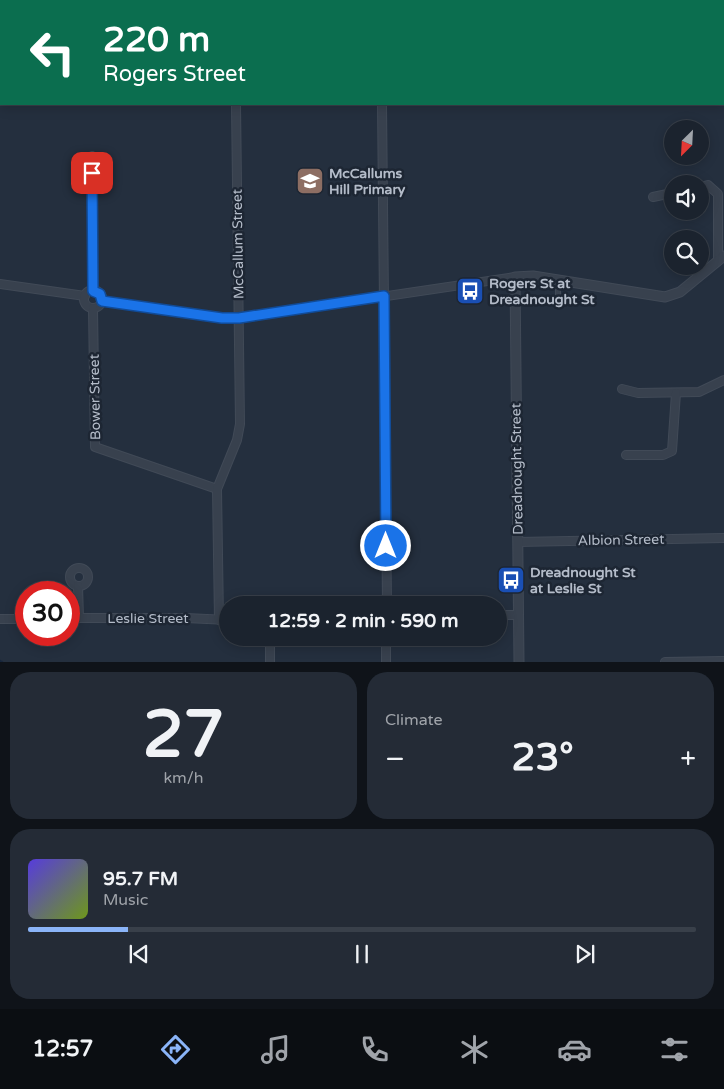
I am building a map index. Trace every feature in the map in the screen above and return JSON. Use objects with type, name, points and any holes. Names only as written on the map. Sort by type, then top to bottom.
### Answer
[{"type":"street","name":"McCallum Street","points":[[219,620],[217,489],[237,440],[240,424],[236,105]]},
{"type":"street","points":[[382,105],[387,596]]},
{"type":"street","points":[[92,156],[93,291]]},
{"type":"street","points":[[102,301],[222,318],[239,318],[515,277],[533,276],[665,297],[680,292],[721,259],[718,194],[709,186]]},
{"type":"street","points":[[653,197],[664,194]]},
{"type":"street","name":"Dreadnought Street","points":[[515,277],[520,662]]},
{"type":"street","points":[[0,284],[85,296],[93,291]]},
{"type":"street","points":[[85,296],[86,304],[93,308],[98,307],[102,301],[100,294],[93,291]]},
{"type":"street","name":"Bower Street","points":[[93,308],[95,447],[217,489]]},
{"type":"street","points":[[622,389],[638,393],[699,392],[724,380]]},
{"type":"street","points":[[626,455],[663,455],[672,450],[676,392]]},
{"type":"street","name":"Albion Street","points":[[518,542],[724,538]]},
{"type":"street","points":[[507,615],[519,615]]},
{"type":"street","name":"Leslie Street","points":[[80,618],[219,620]]},
{"type":"street","points":[[0,619],[15,619]]},
{"type":"street","points":[[270,646],[270,662]]},
{"type":"street","points":[[386,646],[386,662]]},
{"type":"street","points":[[665,662],[724,661]]},
{"type":"lane","points":[[558,280],[558,306]]},
{"type":"place","name":"McCallums Hill Primary","points":[[310,181]]},
{"type":"place","name":"Rogers St at Dreadnought St","points":[[470,291]]},
{"type":"place","name":"Dreadnought St at Leslie St","points":[[511,580]]},
{"type":"route","points":[[92,173],[93,291],[100,294],[102,301],[222,318],[239,318],[384,296],[386,546]]}]
